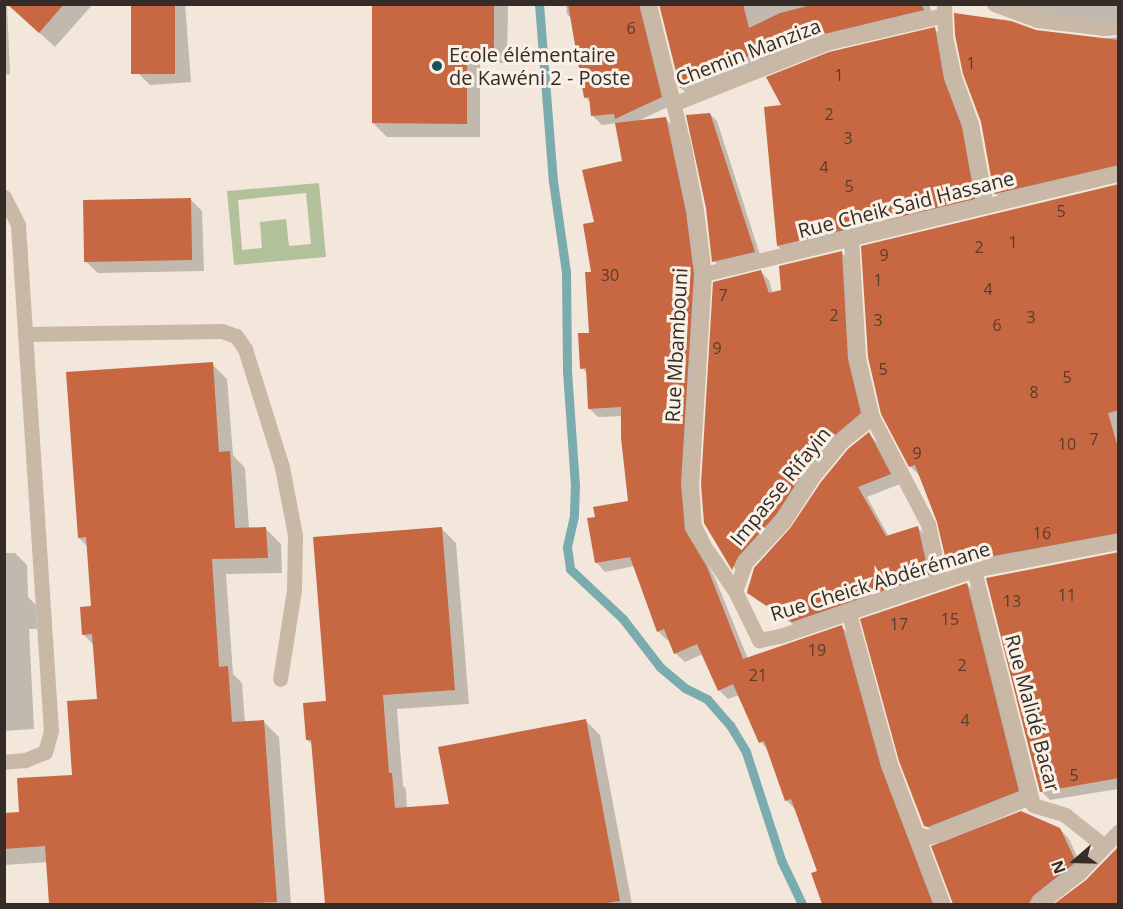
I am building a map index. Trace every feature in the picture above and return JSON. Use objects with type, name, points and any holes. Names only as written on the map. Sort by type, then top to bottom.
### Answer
[{"type":"street","name":"Rue Mbambouni","points":[[649,4],[696,210],[704,274],[690,484],[694,526],[704,546],[735,591],[759,640]]},
{"type":"street","points":[[994,4],[1037,20],[1103,28],[1119,27]]},
{"type":"street","name":"Chemin Manziza","points":[[673,104],[826,43],[944,10]]},
{"type":"street","points":[[944,10],[954,77],[971,124],[986,206]]},
{"type":"street","name":"Rue Cheik Said Hassane","points":[[704,274],[1119,174]]},
{"type":"street","points":[[4,196],[18,225],[51,731],[45,752],[25,760],[4,762]]},
{"type":"street","points":[[851,239],[858,358],[872,417],[928,524],[940,580]]},
{"type":"street","points":[[25,334],[222,331],[236,336],[245,349],[282,467],[295,535],[294,590],[280,679]]},
{"type":"street","name":"Impasse Rifayin","points":[[735,591],[745,563],[784,521],[813,476],[841,442],[872,417]]},
{"type":"street","name":"Rue Cheick Abdérémane","points":[[759,640],[780,636],[849,614],[940,580],[974,570],[1119,542]]},
{"type":"street","name":"Rue Malidé Bacar","points":[[974,570],[1033,805],[1065,815],[1103,845]]},
{"type":"street","points":[[849,614],[890,764],[944,904]]},
{"type":"street","points":[[915,833],[927,837],[941,834],[1030,796]]},
{"type":"street","points":[[1039,904],[1080,873],[1103,845],[1119,832]]},
{"type":"green space","points":[[319,183],[326,257],[234,265],[227,191]],"holes":[[[306,193],[311,244],[289,246],[286,219],[260,222],[262,248],[242,250],[238,200]]]},
{"type":"building","points":[[7,4],[64,4],[39,33]]},
{"type":"building","points":[[131,4],[175,4],[175,74],[131,74]]},
{"type":"building","name":"Ecole élémentaire de Kawéni 2 - Poste","points":[[372,4],[494,4],[494,50],[467,49],[467,124],[372,123]]},
{"type":"building","points":[[568,4],[639,4],[662,97],[615,119],[614,114],[591,116],[589,97],[584,98]]},
{"type":"building","points":[[659,4],[743,4],[749,28],[780,13],[815,4],[921,4],[924,10],[824,34],[760,59],[759,51],[680,88]]},
{"type":"building","points":[[954,13],[1011,21],[1036,30],[1119,40],[1119,165],[994,194],[981,122],[963,74],[955,35]]},
{"type":"building","points":[[935,27],[944,79],[962,127],[975,199],[777,246],[764,107],[781,105],[766,77],[829,52]]},
{"type":"building","points":[[710,113],[755,252],[712,262],[706,208],[686,115]]},
{"type":"building","points":[[666,117],[686,212],[694,274],[681,483],[685,530],[707,567],[743,659],[842,625],[881,767],[933,904],[822,904],[811,873],[817,871],[791,799],[785,801],[764,741],[759,743],[733,684],[718,691],[697,644],[674,654],[664,629],[657,632],[630,557],[595,563],[587,518],[595,517],[593,507],[628,501],[621,438],[621,407],[588,409],[586,368],[580,369],[578,333],[589,333],[585,272],[591,272],[583,224],[594,222],[582,170],[622,161],[615,123]]},
{"type":"building","points":[[1119,184],[1119,410],[1108,413],[1119,451],[1119,533],[972,560],[948,569],[937,522],[915,465],[909,467],[881,414],[868,357],[861,246]]},
{"type":"building","points":[[191,198],[192,260],[84,262],[83,200]]},
{"type":"building","points":[[842,251],[848,359],[861,413],[834,436],[805,470],[776,515],[738,557],[732,570],[704,523],[701,484],[713,282],[761,270],[769,293],[781,290],[779,266]]},
{"type":"building","points":[[213,362],[219,452],[230,451],[235,528],[266,527],[268,558],[212,559],[219,667],[228,666],[232,722],[264,720],[277,902],[49,904],[45,846],[4,849],[4,813],[19,812],[17,778],[72,775],[67,701],[97,699],[92,634],[82,635],[80,607],[91,606],[86,537],[78,538],[66,372]]},
{"type":"building","points":[[869,432],[891,474],[858,487],[886,536],[918,526],[929,575],[792,622],[747,593],[754,568],[791,527],[821,482],[848,449]]},
{"type":"building","points":[[442,527],[455,690],[383,695],[389,773],[392,773],[395,808],[449,804],[438,747],[586,719],[620,901],[600,904],[325,904],[311,740],[306,740],[303,703],[326,701],[313,537]]},
{"type":"building","points":[[1119,552],[1119,778],[1040,792],[986,578]]},
{"type":"building","points":[[967,583],[1019,791],[928,827],[924,826],[899,761],[860,619]]},
{"type":"building","points":[[1021,811],[1060,828],[1076,862],[1033,896],[1029,904],[953,904],[931,846]]},
{"type":"building","points":[[1119,846],[1119,904],[1054,904],[1086,880]]},
{"type":"waterway","points":[[539,4],[553,181],[566,272],[567,371],[575,484],[574,516],[567,547],[570,569],[623,619],[660,667],[685,688],[707,699],[730,725],[746,752],[781,860],[802,904]]},
{"type":"place","name":"Ecole élémentaire de Kawéni 2 - Poste","points":[[437,66]]}]
